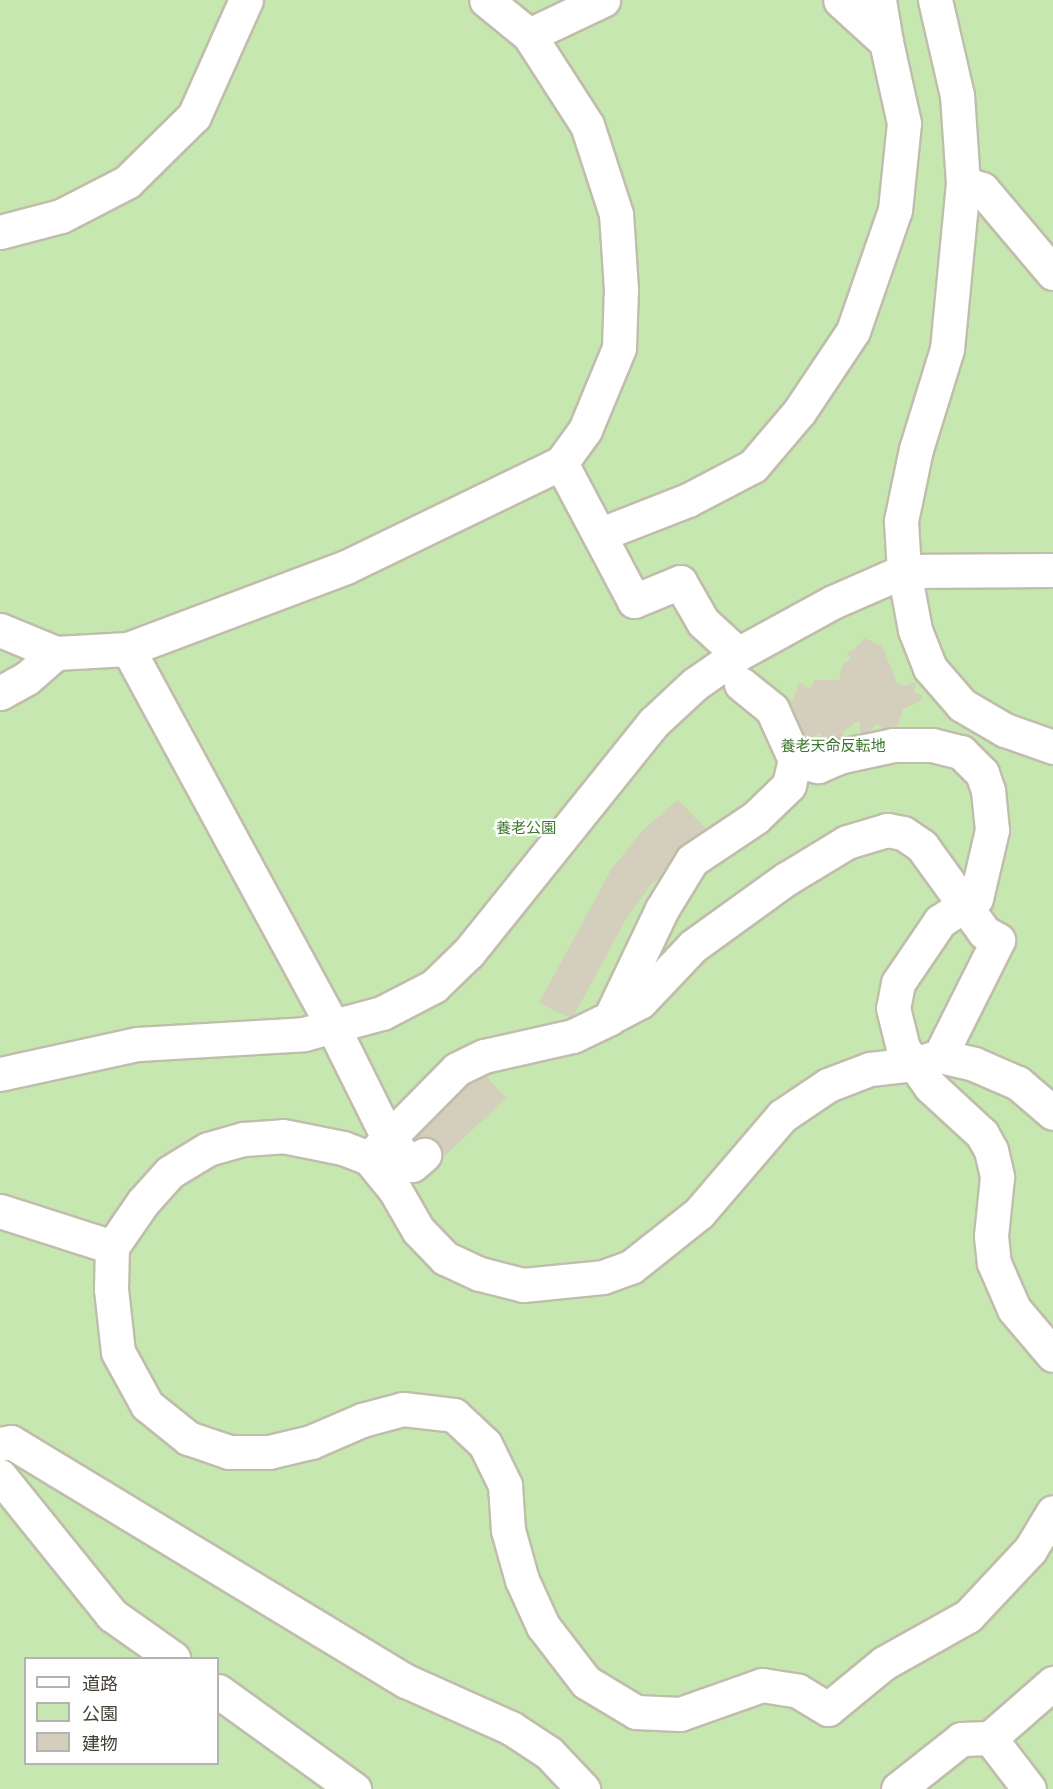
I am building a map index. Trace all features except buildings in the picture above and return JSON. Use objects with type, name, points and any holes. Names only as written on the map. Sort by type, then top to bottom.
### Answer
[{"type":"street","points":[[0,232],[61,216],[127,182],[194,116],[246,0]]},
{"type":"street","points":[[0,630],[57,653],[128,649],[346,567],[561,463],[585,430],[619,348],[621,289],[616,214],[587,125],[529,35],[486,0]]},
{"type":"street","points":[[529,35],[603,0]]},
{"type":"street","points":[[840,0],[886,42]]},
{"type":"street","points":[[601,534],[688,500],[753,466],[799,412],[854,331],[895,210],[904,123],[879,0]]},
{"type":"street","points":[[934,0],[957,95],[963,183],[947,349],[916,449],[901,520],[904,571],[915,630],[930,668],[962,705],[1005,730],[1053,747]]},
{"type":"street","points":[[963,183],[982,189],[1053,273]]},
{"type":"street","points":[[561,463],[601,534],[634,601],[680,582],[703,622],[772,709],[795,760],[789,785],[755,818],[692,860],[662,909],[610,1018]]},
{"type":"street","points":[[0,1074],[138,1044],[334,1029],[382,1013],[434,986],[469,952],[653,723],[695,684],[740,669],[833,602],[904,571],[1053,570]]},
{"type":"street","points":[[128,649],[334,1029],[403,1137]]},
{"type":"street","points":[[0,693],[27,678],[57,653]]},
{"type":"street","points":[[795,760],[818,766],[842,756],[892,745],[932,745],[961,752],[985,782],[992,830],[976,898],[940,921],[898,983],[893,1008],[903,1048],[927,1060]]},
{"type":"street","points":[[1053,1113],[1017,1083],[974,1064],[927,1060],[870,1069],[828,1085],[782,1116],[699,1212],[631,1267],[603,1277],[523,1285],[480,1274],[444,1258],[418,1230],[395,1190],[403,1137],[457,1069],[484,1056],[573,1036],[610,1018],[640,1002],[693,946],[727,920],[847,842],[887,830],[903,833],[922,846],[962,906],[984,932],[998,940],[927,1060],[930,1086],[982,1134],[991,1149],[997,1177],[991,1236],[994,1263],[1014,1309],[1053,1355]]},
{"type":"street","points":[[403,1137],[343,1148],[283,1136],[244,1139],[208,1149],[170,1172],[143,1202],[112,1247],[111,1289],[118,1352],[147,1405],[188,1438],[230,1452],[269,1452],[311,1442],[362,1420],[403,1409],[454,1415],[485,1444],[505,1485],[508,1530],[522,1580],[543,1626],[586,1682],[636,1713],[680,1714],[762,1685],[798,1691],[828,1709],[884,1663],[968,1616],[1030,1550],[1053,1512]]},
{"type":"street","points":[[0,1211],[112,1247]]},
{"type":"street","points":[[0,1444],[11,1442],[406,1681],[511,1728],[549,1753],[583,1789]]},
{"type":"street","points":[[0,1476],[112,1615],[170,1657]]},
{"type":"street","points":[[897,1789],[962,1739],[990,1738],[1053,1683]]},
{"type":"street","points":[[219,1692],[354,1789]]},
{"type":"street","points":[[990,1738],[1029,1789]]},
{"type":"green space","name":"養老公園","points":[[0,0],[1053,0],[1053,1789],[0,1789]]},
{"type":"park label","name":"養老天命反転地","points":[[833,747]]}]
